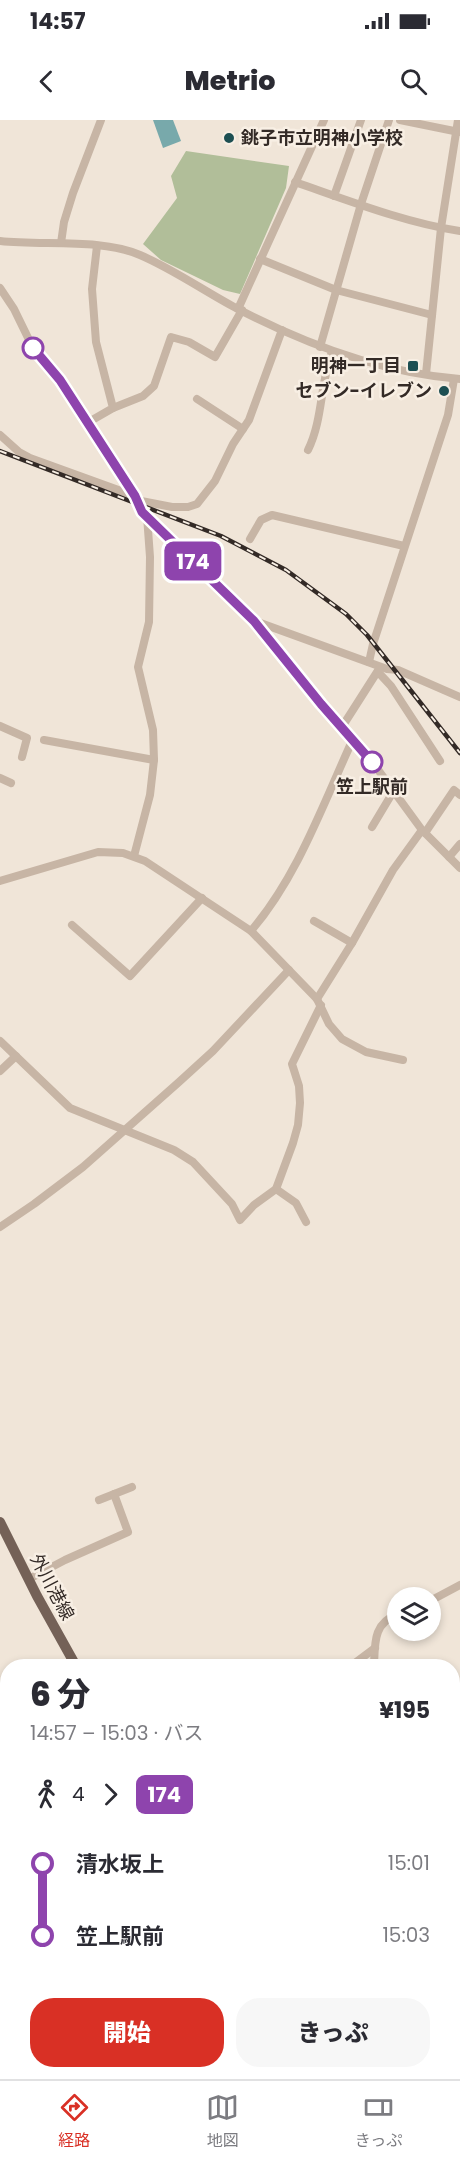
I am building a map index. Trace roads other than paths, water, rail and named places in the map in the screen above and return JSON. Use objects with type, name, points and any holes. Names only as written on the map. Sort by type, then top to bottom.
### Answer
[{"type":"main road","name":"外川港線","points":[[0,1522],[72,1659]]},
{"type":"street","points":[[61,243],[64,222],[73,193],[101,120]]},
{"type":"street","points":[[87,423],[113,408],[143,396],[154,386],[171,337],[189,342],[215,357],[240,309],[324,120]]},
{"type":"street","points":[[334,196],[361,120]]},
{"type":"street","points":[[320,347],[361,204],[389,120]]},
{"type":"street","points":[[400,120],[458,132]]},
{"type":"street","points":[[426,374],[441,228],[458,132],[458,120]]},
{"type":"street","points":[[295,182],[441,228],[460,231]]},
{"type":"street","points":[[0,241],[97,246],[139,254],[240,309],[332,352],[457,379],[448,415],[369,662]]},
{"type":"street","points":[[97,246],[92,289],[96,342],[113,408]]},
{"type":"street","points":[[260,260],[336,290],[432,315]]},
{"type":"street","points":[[0,288],[14,309],[33,348],[60,380],[147,516],[254,621],[353,739],[423,832],[460,868]]},
{"type":"street","points":[[0,435],[19,452],[30,458],[136,498],[172,507],[188,507],[197,504],[215,481],[243,429],[261,392],[282,330]]},
{"type":"street","points":[[308,450],[332,352]]},
{"type":"street","points":[[197,399],[243,429]]},
{"type":"street","points":[[250,539],[261,520],[272,515],[405,546]]},
{"type":"street","points":[[134,856],[150,795],[154,760],[153,730],[138,667],[149,622],[150,557],[147,516]]},
{"type":"street","points":[[254,621],[369,662],[379,669],[440,762]]},
{"type":"street","points":[[342,727],[379,669]]},
{"type":"street","points":[[379,669],[398,670],[460,697]]},
{"type":"street","points":[[0,726],[27,738],[22,757]]},
{"type":"street","points":[[251,931],[268,911],[297,860],[353,739]]},
{"type":"street","points":[[44,740],[154,760]]},
{"type":"street","points":[[0,778],[11,783]]},
{"type":"street","points":[[0,1041],[70,1108],[174,1150],[194,1162],[232,1204],[240,1220],[254,1205],[276,1189],[298,1125],[299,1086],[292,1064],[319,1002],[393,870],[454,790],[460,795]]},
{"type":"street","points":[[372,827],[393,792]]},
{"type":"street","points":[[449,857],[460,844]]},
{"type":"street","points":[[0,881],[98,852],[134,856],[251,931],[319,1002],[329,1024],[347,1042],[366,1052],[403,1060]]},
{"type":"street","points":[[72,925],[130,976],[202,898]]},
{"type":"street","points":[[314,921],[352,943]]},
{"type":"street","points":[[0,1227],[83,1167],[213,1051],[289,969]]},
{"type":"street","points":[[0,1071],[16,1056]]},
{"type":"street","points":[[276,1189],[296,1203],[306,1222]]},
{"type":"street","points":[[99,1500],[132,1487]]},
{"type":"street","points":[[29,1579],[128,1532],[114,1494]]},
{"type":"street","points":[[441,1595],[460,1585]]},
{"type":"street","points":[[374,1659],[379,1627],[387,1618]]},
{"type":"street","points":[[360,1659],[375,1648]]},
{"type":"water","points":[[153,120],[173,120],[181,141],[163,148]]},
{"type":"railway","points":[[0,451],[221,536],[286,570],[346,614],[367,635],[460,753]]},
{"type":"place","name":"銚子市立明神小学校","points":[[229,138]]},
{"type":"place","name":"明神一丁目","points":[[413,366]]},
{"type":"place","name":"セブン-イレブン","points":[[444,391]]},
{"type":"place","name":"笠上駅前","points":[[372,762]]}]
